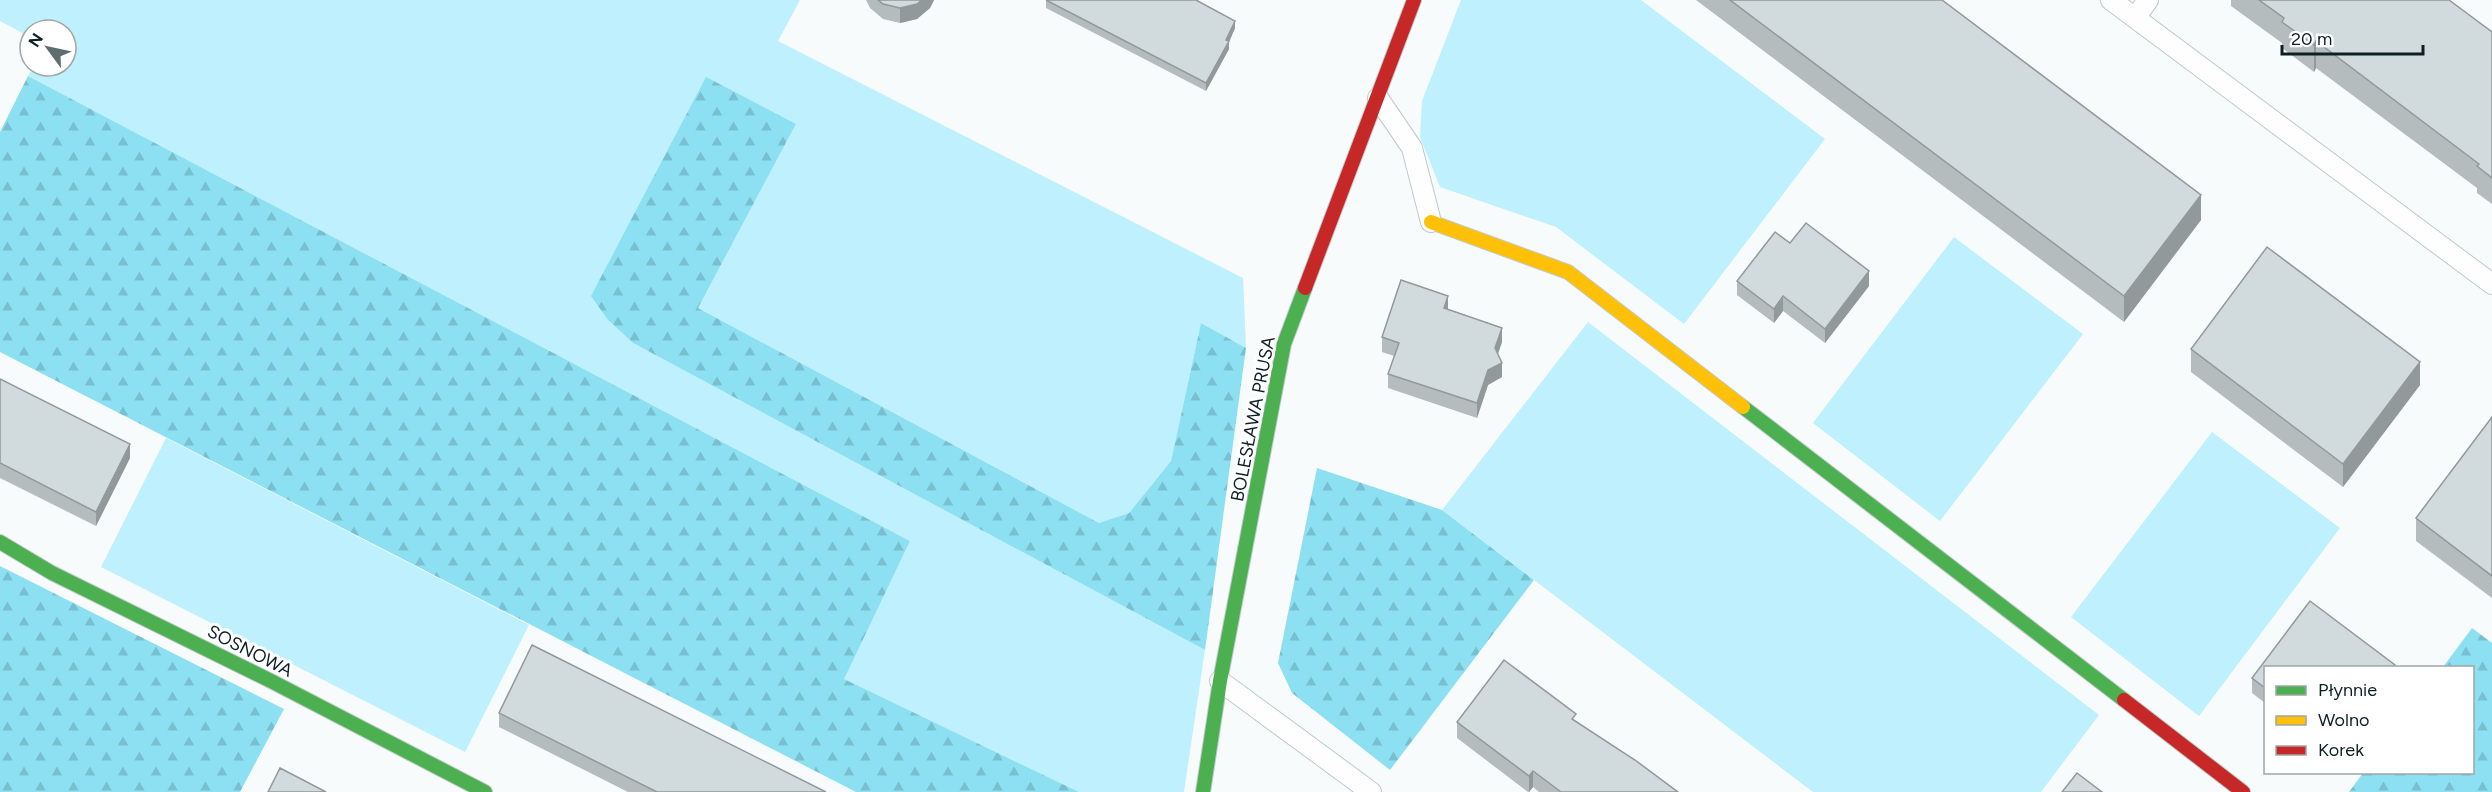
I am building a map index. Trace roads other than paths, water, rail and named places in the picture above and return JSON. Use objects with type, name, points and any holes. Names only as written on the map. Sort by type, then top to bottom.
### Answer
[{"type":"street","name":"BOLESŁAWA PRUSA","points":[[1203,792],[1220,681],[1284,344],[1414,0]]},
{"type":"street","points":[[1431,222],[1568,272],[2243,792]]},
{"type":"street","name":"SOSNOWA","points":[[0,543],[52,573],[260,676],[485,792]]},
{"type":"lane","points":[[2110,0],[2492,284]]},
{"type":"lane","points":[[2135,18],[2148,0]]},
{"type":"lane","points":[[1378,98],[1412,148],[1431,222]]},
{"type":"lane","points":[[1220,681],[1371,792]]}]
